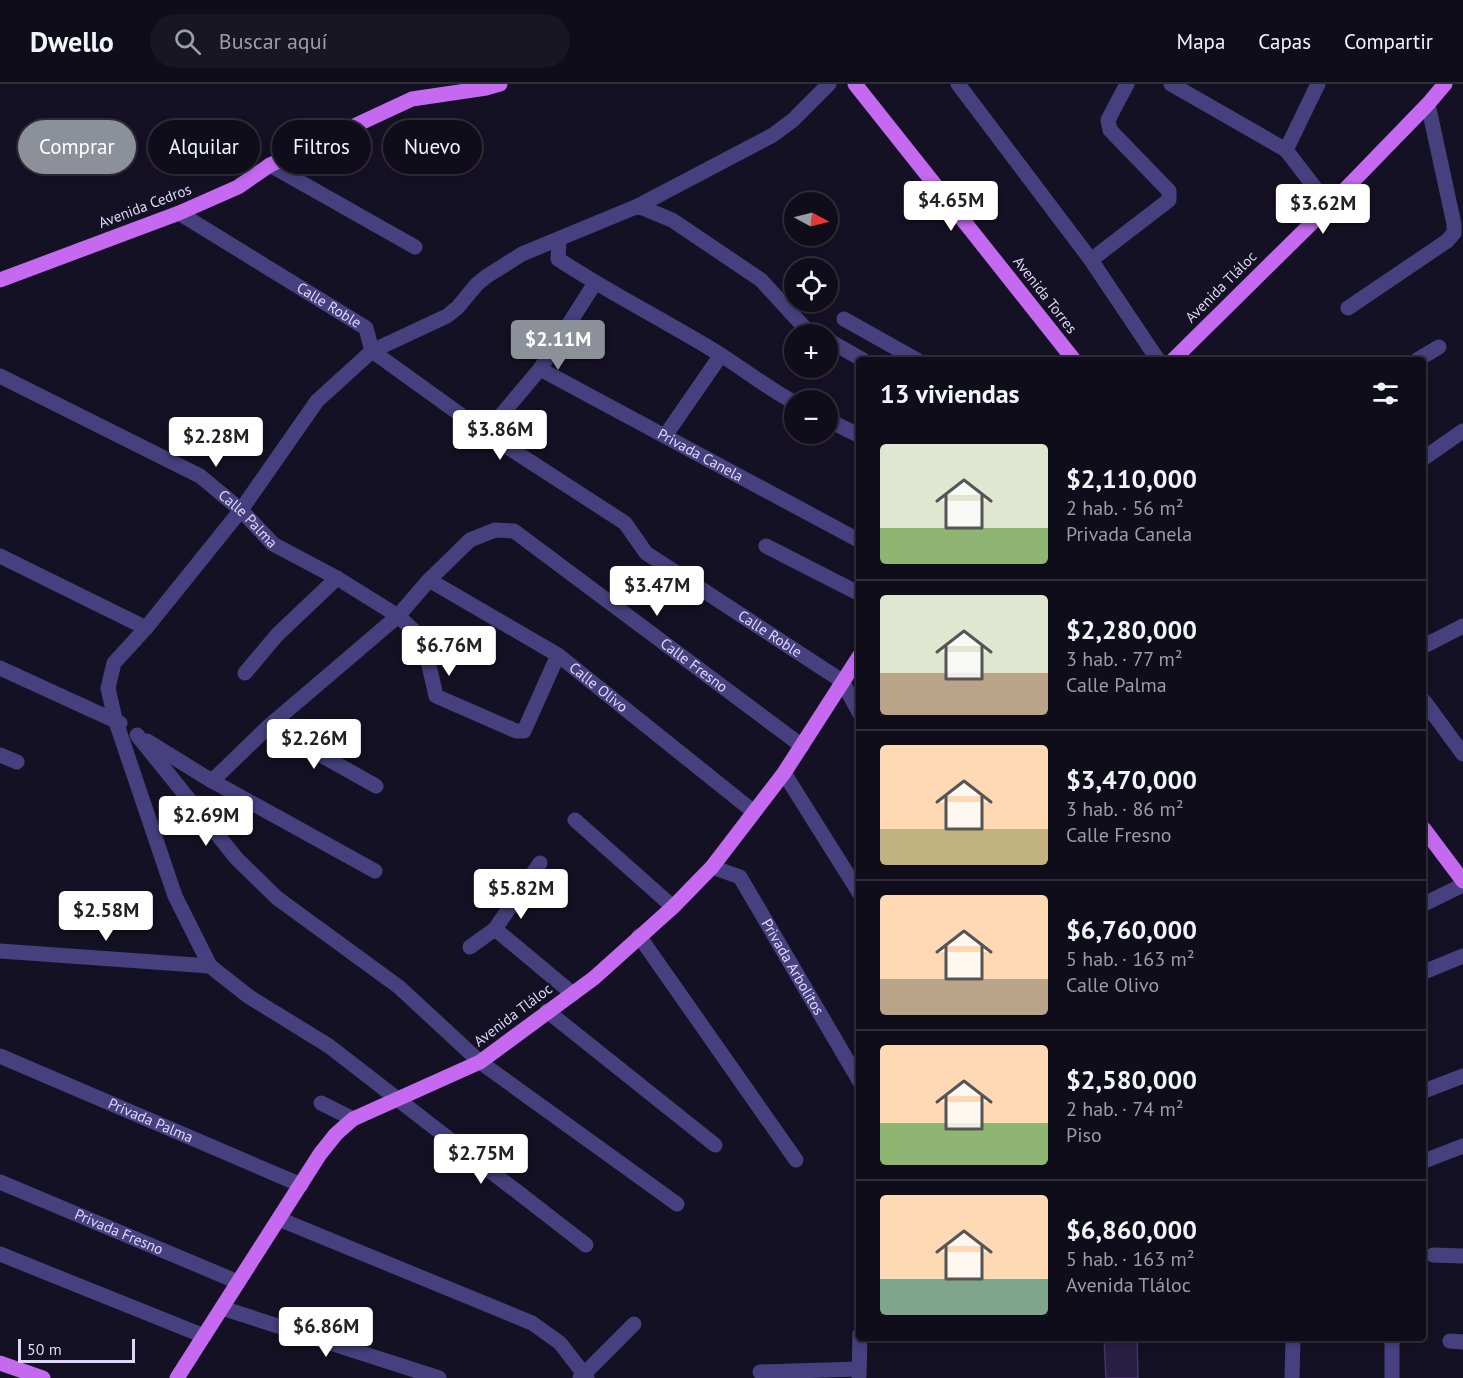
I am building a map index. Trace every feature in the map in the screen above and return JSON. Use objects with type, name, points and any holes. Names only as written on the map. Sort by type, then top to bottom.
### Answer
[{"type":"main road","name":"Avenida Torres","points":[[855,84],[1072,357]]},
{"type":"main road","name":"Avenida Tláloc","points":[[1176,357],[1329,206],[1445,84]]},
{"type":"main road","name":"Avenida Cedros","points":[[0,280],[179,213],[238,187],[270,165],[412,99],[490,85]]},
{"type":"main road","name":"Avenida Tláloc","points":[[177,1378],[320,1154],[336,1134],[353,1119],[480,1062],[594,978],[673,907],[712,867],[784,773],[856,661]]},
{"type":"main road","points":[[1426,832],[1463,883]]},
{"type":"main road","points":[[0,1363],[43,1378]]},
{"type":"street","points":[[586,1245],[328,1046],[248,996],[210,966],[175,896],[115,719],[108,688],[114,663],[146,628],[241,510],[317,401],[372,351],[447,316],[487,276],[533,248],[559,240],[638,206],[773,135],[793,120],[830,84]]},
{"type":"street","points":[[958,84],[1091,260],[1156,357]]},
{"type":"street","points":[[1091,260],[1169,200],[1170,196],[1169,191],[1110,130],[1108,125],[1108,120],[1127,84]]},
{"type":"street","points":[[1171,84],[1286,150],[1329,206]]},
{"type":"street","points":[[1286,150],[1318,84]]},
{"type":"street","points":[[1348,308],[1447,241],[1454,233],[1428,104]]},
{"type":"street","points":[[270,165],[415,247]]},
{"type":"street","points":[[638,206],[672,220],[761,279],[801,324]]},
{"type":"street","name":"Calle Roble","points":[[179,213],[366,328],[372,351],[486,433],[625,523],[646,553],[842,681]]},
{"type":"street","points":[[559,240],[558,259],[595,284],[721,355],[784,397]]},
{"type":"street","points":[[486,433],[540,369],[595,284]]},
{"type":"street","points":[[844,319],[912,357]]},
{"type":"street","points":[[838,346],[858,357]]},
{"type":"street","points":[[1422,357],[1439,347]]},
{"type":"street","points":[[665,436],[721,355]]},
{"type":"street","name":"Privada Canela","points":[[540,369],[856,539]]},
{"type":"street","name":"Calle Palma","points":[[0,376],[200,476],[241,510],[273,544],[337,578],[398,616],[423,639],[436,696],[516,731],[524,731],[558,655]]},
{"type":"street","points":[[838,425],[856,434]]},
{"type":"street","points":[[1426,457],[1463,431]]},
{"type":"street","name":"Calle Fresno","points":[[429,580],[470,540],[495,530],[514,531],[802,746]]},
{"type":"street","points":[[766,546],[856,592]]},
{"type":"street","points":[[0,556],[146,628]]},
{"type":"street","points":[[245,674],[277,635],[337,578]]},
{"type":"street","points":[[212,781],[269,726],[398,616],[429,580]]},
{"type":"street","name":"Calle Olivo","points":[[429,580],[558,655],[754,812]]},
{"type":"street","points":[[1426,645],[1463,626]]},
{"type":"street","points":[[0,668],[115,719],[212,781],[375,871]]},
{"type":"street","points":[[842,681],[856,707]]},
{"type":"street","points":[[1426,704],[1463,754]]},
{"type":"street","points":[[269,726],[376,786]]},
{"type":"street","points":[[137,735],[237,859],[277,898],[399,987],[480,1062],[677,1204]]},
{"type":"street","points":[[0,755],[17,762]]},
{"type":"street","points":[[784,773],[856,888]]},
{"type":"street","points":[[575,820],[673,907]]},
{"type":"street","points":[[470,947],[495,929],[540,863]]},
{"type":"street","name":"Privada Arbolitos","points":[[712,867],[740,877],[856,1076]]},
{"type":"street","points":[[1426,903],[1463,883]]},
{"type":"street","points":[[495,929],[573,994]]},
{"type":"street","points":[[639,936],[796,1160]]},
{"type":"street","points":[[0,951],[210,966]]},
{"type":"street","points":[[1426,971],[1463,956]]},
{"type":"street","points":[[547,1011],[715,1145]]},
{"type":"street","name":"Privada Palma","points":[[0,1056],[300,1185]]},
{"type":"street","points":[[1426,1090],[1463,1076]]},
{"type":"street","points":[[321,1103],[353,1119]]},
{"type":"street","points":[[1426,1160],[1463,1146]]},
{"type":"street","name":"Privada Fresno","points":[[0,1182],[238,1282]]},
{"type":"street","points":[[279,1219],[532,1323],[560,1343],[584,1377],[634,1324]]},
{"type":"street","points":[[0,1254],[204,1336]]},
{"type":"street","points":[[1433,1255],[1463,1256]]},
{"type":"street","points":[[222,1308],[439,1378]]},
{"type":"street","points":[[760,1372],[859,1373],[860,1341]]},
{"type":"street","points":[[1292,1378],[1293,1341]]},
{"type":"street","points":[[1392,1341],[1392,1378]]},
{"type":"building","points":[[1104,1341],[1137,1341],[1138,1378],[1106,1378]]}]
